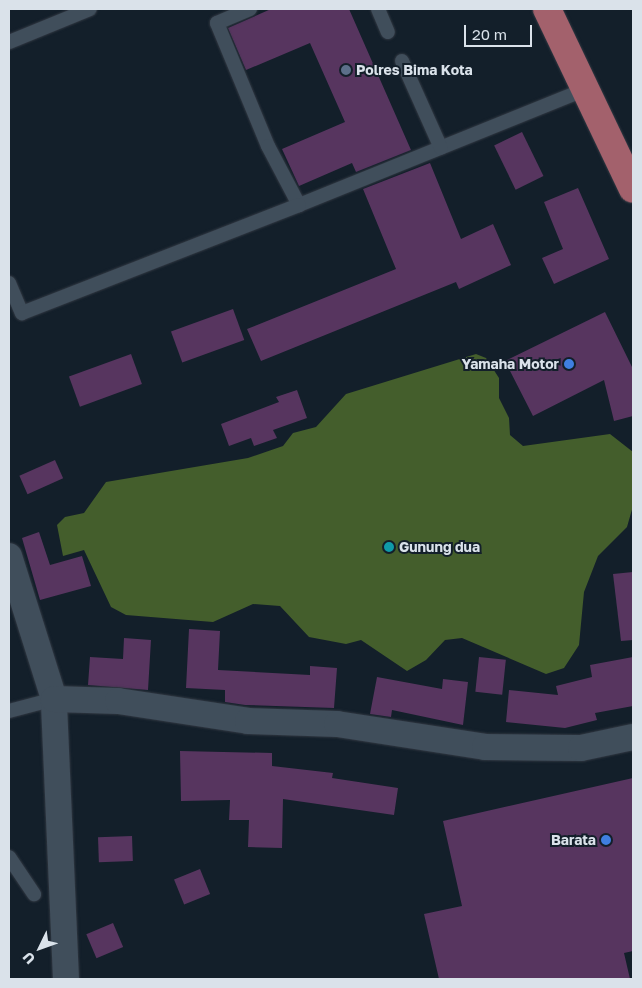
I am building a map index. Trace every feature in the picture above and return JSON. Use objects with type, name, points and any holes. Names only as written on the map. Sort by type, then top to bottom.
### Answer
[{"type":"highway","points":[[547,9],[588,88],[633,168]]},
{"type":"highway","points":[[560,9],[588,88],[633,190]]},
{"type":"street","points":[[9,556],[54,698],[63,978]]},
{"type":"street","points":[[54,698],[118,701],[248,721],[337,724],[485,747],[580,748],[633,737]]},
{"type":"lane","points":[[9,41],[90,9]]},
{"type":"lane","points":[[250,9],[217,23],[268,146],[299,205]]},
{"type":"lane","points":[[378,9],[388,32]]},
{"type":"lane","points":[[402,61],[440,148]]},
{"type":"lane","points":[[9,283],[22,313],[299,205],[588,88]]},
{"type":"lane","points":[[9,711],[54,698]]},
{"type":"lane","points":[[9,857],[34,894]]},
{"type":"green space","points":[[476,354],[486,358],[499,378],[499,398],[509,418],[510,435],[523,446],[610,434],[633,452],[633,506],[627,527],[598,556],[584,592],[579,645],[564,668],[546,674],[462,638],[445,640],[426,660],[407,671],[361,640],[346,644],[309,637],[280,606],[253,604],[213,622],[126,615],[111,607],[84,550],[63,556],[57,525],[65,517],[84,513],[106,482],[248,458],[283,446],[293,433],[316,427],[346,394]]},
{"type":"building","points":[[271,9],[349,9],[411,150],[356,172],[352,163],[299,186],[282,149],[345,122],[310,43],[246,70],[228,28]]},
{"type":"building","points":[[522,132],[543,176],[516,190],[494,146]]},
{"type":"building","points":[[430,163],[461,239],[493,224],[511,265],[459,289],[456,282],[261,361],[247,329],[396,269],[363,189]]},
{"type":"building","points":[[578,188],[609,259],[554,284],[542,258],[563,249],[544,202]]},
{"type":"building","points":[[233,309],[244,340],[182,363],[171,332]]},
{"type":"building","name":"Yamaha Motor","points":[[605,312],[633,369],[633,416],[614,421],[604,380],[533,416],[505,361]]},
{"type":"building","points":[[131,354],[142,384],[80,407],[69,377]]},
{"type":"building","points":[[297,390],[307,418],[273,430],[277,438],[254,446],[251,438],[229,446],[221,424],[279,402],[276,397]]},
{"type":"building","points":[[55,460],[63,478],[28,494],[19,476]]},
{"type":"building","points":[[39,532],[50,565],[82,556],[91,586],[40,600],[22,538]]},
{"type":"building","points":[[633,572],[633,640],[621,641],[613,574]]},
{"type":"building","points":[[189,629],[220,631],[218,670],[310,675],[310,666],[337,668],[334,708],[245,705],[225,702],[225,690],[186,688]]},
{"type":"building","points":[[124,638],[151,640],[148,690],[88,685],[90,657],[123,659]]},
{"type":"building","points":[[479,657],[506,660],[502,695],[475,692]]},
{"type":"building","points":[[633,657],[633,706],[595,713],[597,720],[565,728],[506,722],[509,690],[558,695],[556,686],[592,677],[590,665]]},
{"type":"building","points":[[377,677],[442,689],[443,679],[468,682],[463,725],[392,710],[391,717],[370,714]]},
{"type":"building","points":[[180,751],[272,753],[272,766],[333,773],[332,778],[398,788],[394,815],[283,799],[282,848],[248,847],[249,820],[229,820],[230,800],[181,801]]},
{"type":"building","points":[[633,778],[633,951],[624,953],[630,979],[439,979],[424,914],[462,906],[443,821]]},
{"type":"building","points":[[132,836],[133,861],[99,862],[98,837]]},
{"type":"building","points":[[200,869],[210,894],[184,905],[174,879]]},
{"type":"building","points":[[113,923],[123,947],[96,958],[86,934]]},
{"type":"place","name":"Polres Bima Kota","points":[[346,70]]},
{"type":"place","name":"Yamaha Motor","points":[[569,364]]},
{"type":"place","name":"Gunung dua","points":[[389,547]]},
{"type":"place","name":"Barata","points":[[606,840]]}]
